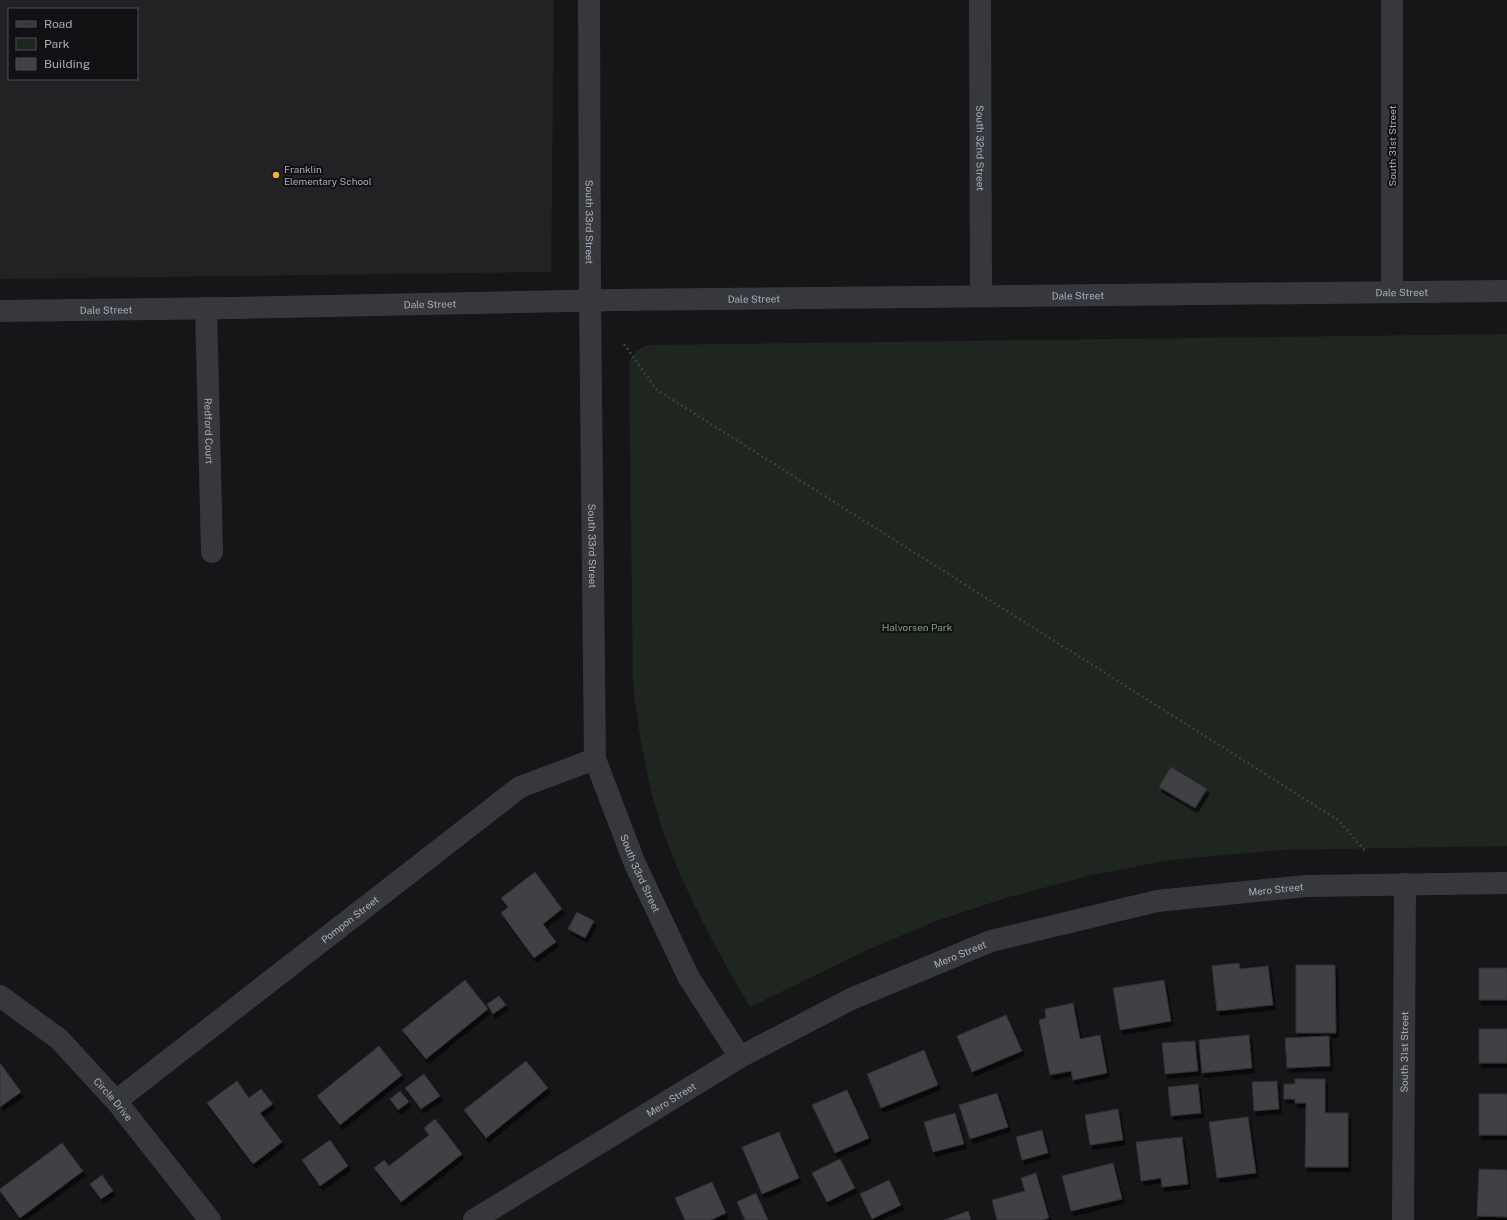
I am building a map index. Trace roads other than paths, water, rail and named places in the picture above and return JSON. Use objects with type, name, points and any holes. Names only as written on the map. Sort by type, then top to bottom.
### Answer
[{"type":"street","name":"South 33rd Street","points":[[589,0],[590,300],[595,759],[635,864],[689,978],[740,1057]]},
{"type":"street","name":"South 32nd Street","points":[[980,0],[981,296]]},
{"type":"street","name":"South 31st Street","points":[[1392,0],[1392,292]]},
{"type":"street","name":"Dale Street","points":[[0,311],[590,300],[1507,291]]},
{"type":"street","name":"Redford Court","points":[[206,308],[212,552]]},
{"type":"street","name":"Pompon Street","points":[[116,1102],[520,787],[595,759]]},
{"type":"street","name":"Mero Street","points":[[474,1220],[740,1057],[851,998],[991,941],[1157,901],[1306,886],[1507,883]]},
{"type":"street","name":"South 31st Street","points":[[1403,1220],[1405,884]]},
{"type":"street","name":"Circle Drive","points":[[0,996],[59,1039],[116,1102],[210,1220]]},
{"type":"place","name":"Franklin Elementary School","points":[[276,175]]},
{"type":"park label","name":"Halvorsen Park","points":[[917,627]]}]
